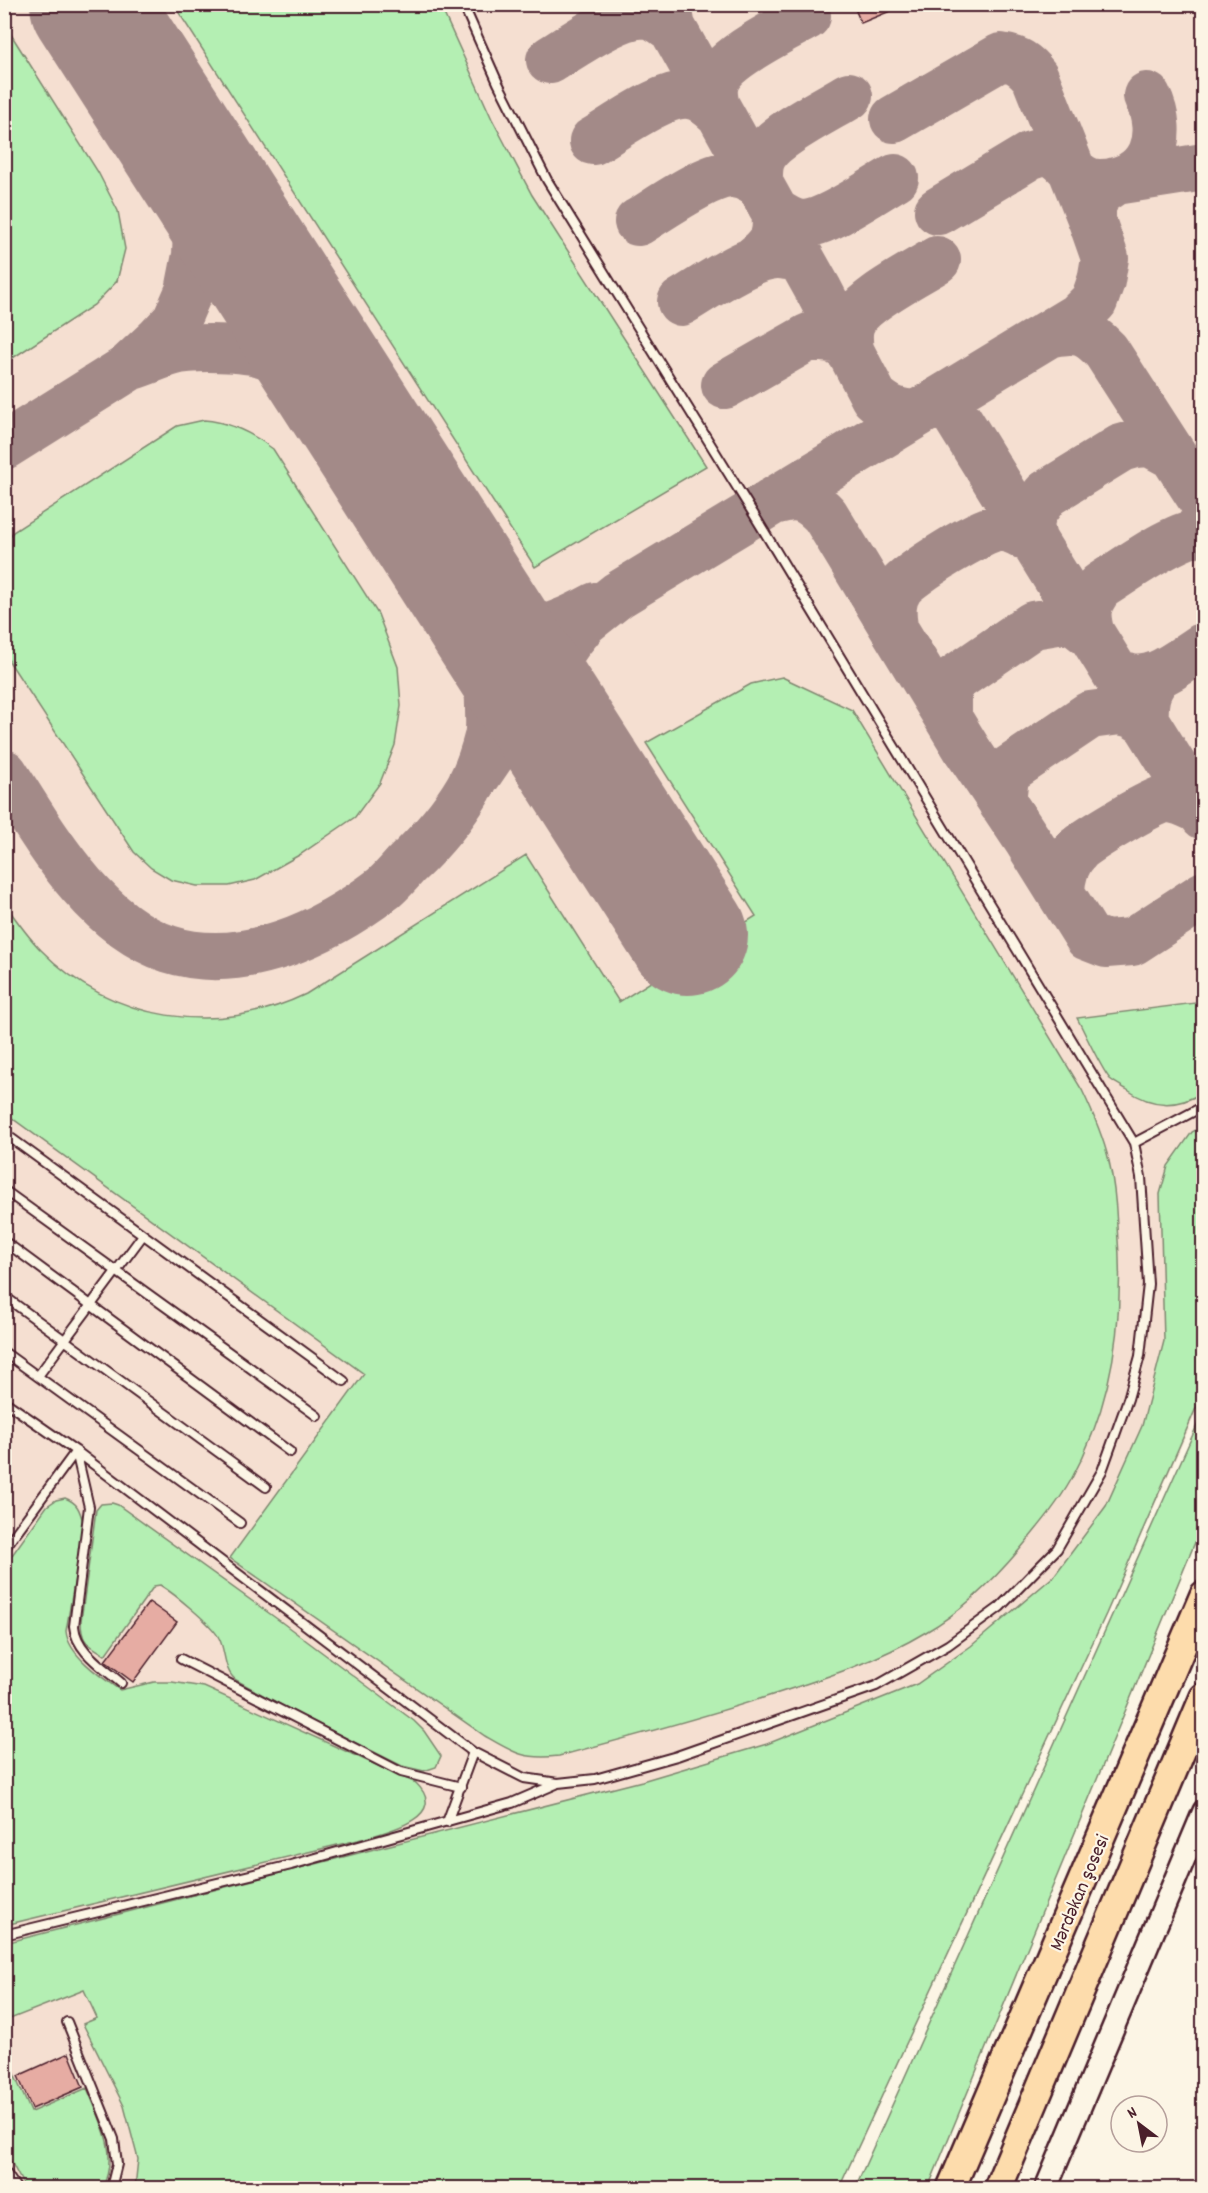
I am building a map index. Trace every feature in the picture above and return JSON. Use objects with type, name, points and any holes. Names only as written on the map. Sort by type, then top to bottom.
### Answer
[{"type":"highway","name":"Mərdəkan şosesi","points":[[951,2188],[1112,1814],[1203,1595]]},
{"type":"highway","name":"Mərdəkan şosesi","points":[[998,2188],[1203,1697]]},
{"type":"street","points":[[1046,2188],[1203,1811]]},
{"type":"lane","points":[[4,1401],[76,1451],[473,1752],[524,1778],[558,1783],[595,1779],[677,1756],[876,1686],[948,1645],[1000,1607],[1057,1549],[1102,1471],[1128,1399],[1140,1356],[1148,1284],[1141,1177],[1134,1143],[753,513],[547,180],[498,83],[463,4]]},
{"type":"lane","points":[[1134,1143],[1203,1106]]},
{"type":"lane","points":[[4,1133],[344,1381]]},
{"type":"lane","points":[[4,1190],[317,1416]]},
{"type":"lane","points":[[38,1376],[144,1235]]},
{"type":"lane","points":[[4,1241],[290,1452]]},
{"type":"lane","points":[[4,1296],[266,1487]]},
{"type":"lane","points":[[4,1352],[240,1523]]},
{"type":"lane","points":[[4,1549],[76,1451]]},
{"type":"lane","points":[[76,1451],[89,1507],[74,1626],[75,1637],[81,1647],[121,1683]]},
{"type":"lane","points":[[181,1659],[401,1772],[460,1787]]},
{"type":"lane","points":[[447,1822],[473,1752]]},
{"type":"lane","points":[[4,1935],[291,1865],[512,1803],[558,1783]]},
{"type":"lane","points":[[67,2022],[114,2139],[117,2164],[111,2188]]},
{"type":"lane","points":[[4,2170],[16,2188]]},
{"type":"shaded area","points":[[5,5],[1203,5],[1203,1397],[1106,1614],[839,2188],[5,2188]]},
{"type":"green space","points":[[174,5],[440,5],[492,119],[532,195],[706,466],[535,567]]},
{"type":"green space","points":[[5,25],[98,172],[118,211],[125,249],[117,281],[94,305],[5,363]]},
{"type":"green space","points":[[204,420],[240,429],[273,449],[378,614],[398,667],[401,706],[395,745],[380,783],[355,817],[301,854],[255,880],[229,886],[197,886],[171,880],[151,868],[134,852],[5,655],[5,543],[13,532],[177,426]]},
{"type":"green space","points":[[782,677],[852,710],[1082,1090],[1107,1152],[1116,1210],[1119,1291],[1117,1324],[1107,1388],[1086,1450],[1071,1480],[1053,1507],[999,1573],[965,1605],[940,1624],[870,1660],[746,1703],[559,1756],[528,1756],[512,1751],[485,1736],[230,1558],[364,1374],[5,1113],[5,904],[26,934],[41,950],[69,974],[100,993],[132,1007],[167,1015],[202,1018],[237,1015],[272,1007],[306,994],[526,855],[619,1002],[756,916],[646,743],[751,684]]},
{"type":"green space","points":[[1203,1002],[1203,1092],[1174,1103],[1164,1104],[1145,1099],[1110,1079],[1097,1059],[1077,1018]]},
{"type":"green space","points":[[1203,1126],[1203,1392],[1106,1614],[839,2188],[135,2188],[138,2159],[124,2106],[83,2024],[97,2018],[84,1990],[5,2021],[5,1943],[642,1781],[767,1744],[917,1684],[971,1646],[1054,1576],[1106,1506],[1142,1426],[1164,1341],[1160,1194],[1168,1166],[1192,1132]]},
{"type":"green space","points":[[1203,1412],[1203,1523],[928,2188],[855,2188]]},
{"type":"green space","points":[[65,1498],[76,1505],[84,1525],[66,1631],[73,1649],[87,1665],[120,1690],[154,1682],[204,1687],[416,1783],[425,1795],[426,1806],[420,1815],[397,1828],[358,1840],[5,1925],[5,1565],[47,1506],[56,1500]]},
{"type":"green space","points":[[101,1504],[118,1505],[280,1621],[414,1721],[424,1731],[441,1756],[436,1767],[424,1771],[402,1766],[236,1680],[229,1671],[221,1643],[215,1632],[192,1609],[160,1585],[154,1586],[105,1655],[90,1645],[82,1634],[81,1621],[96,1510]]},
{"type":"green space","points":[[4,2052],[31,2112],[87,2088],[109,2150],[107,2176],[102,2188],[25,2188],[5,2150]]},
{"type":"building","points":[[853,4],[905,4],[905,5],[861,23]]},
{"type":"building","points":[[149,1602],[177,1622],[133,1682],[105,1661]]},
{"type":"building","points":[[69,2053],[83,2087],[32,2109],[18,2076]]},
{"type":"taxiway","points":[[659,4],[819,291],[874,397],[893,410],[916,414]]},
{"type":"taxiway","points":[[550,60],[597,31],[624,18],[647,15],[672,28],[669,12]]},
{"type":"taxiway","points":[[717,111],[714,94],[715,83],[720,73],[741,54],[807,16]]},
{"type":"taxiway","points":[[894,119],[1001,57],[1020,63],[1035,77],[1092,221]]},
{"type":"taxiway","points":[[593,141],[642,111],[670,98],[683,95],[694,96],[717,111]]},
{"type":"taxiway","points":[[638,222],[687,191],[715,178],[738,175],[759,184],[760,163],[769,148],[815,115],[849,96]]},
{"type":"taxiway","points":[[938,211],[1031,155],[1041,152],[1052,153],[1059,157],[1077,174],[1092,182],[1119,180],[1133,174],[1151,153],[1155,140],[1153,111],[1147,96]]},
{"type":"taxiway","points":[[4,446],[128,368],[176,321],[189,291],[196,255],[198,203],[185,151]]},
{"type":"taxiway","points":[[470,786],[584,622],[618,595],[1080,315],[1094,301],[1101,281],[1105,258],[1092,221],[1092,206],[1099,192],[1115,181],[1204,167]]},
{"type":"taxiway","points":[[755,259],[773,239],[776,228],[775,212],[796,223],[814,222],[863,198],[895,178]]},
{"type":"taxiway","points":[[681,302],[747,264],[774,255],[786,256]]},
{"type":"taxiway","points":[[725,385],[809,337],[834,339],[850,350],[850,327],[863,308],[937,260]]},
{"type":"taxiway","points":[[1053,333],[1070,331],[1082,333],[1094,339],[1106,351],[1204,503]]},
{"type":"taxiway","points":[[132,366],[180,350],[219,348],[258,352],[299,371],[349,406]]},
{"type":"taxiway","points":[[945,398],[1204,816]]},
{"type":"taxiway","points":[[1033,541],[1030,524],[1033,512],[1046,494],[1121,448],[1150,443],[1174,456]]},
{"type":"taxiway","points":[[771,502],[794,497],[800,498],[812,503],[825,515],[968,751],[1088,937],[1106,944],[1132,942],[1204,895]]},
{"type":"taxiway","points":[[894,627],[893,607],[900,587],[917,572],[947,553],[978,535],[999,528],[1013,530],[1033,541]]},
{"type":"taxiway","points":[[1091,635],[1088,609],[1100,586],[1165,545],[1179,538],[1204,532]]},
{"type":"taxiway","points":[[483,614],[506,626],[532,629],[554,625],[596,606]]},
{"type":"taxiway","points":[[4,773],[73,875],[117,920],[142,937],[169,949],[197,955],[226,956],[254,952],[282,944],[336,919],[384,888],[440,829],[469,788],[482,756],[489,730],[483,614]]},
{"type":"taxiway","points":[[948,717],[948,690],[953,680],[1033,625],[1063,620],[1077,624],[1091,635]]},
{"type":"taxiway","points":[[1125,676],[1146,678],[1156,675],[1204,646]]},
{"type":"taxiway","points":[[1002,803],[1005,776],[1010,769],[1090,715],[1120,711],[1133,714],[1145,722],[1146,697],[1158,675]]},
{"type":"taxiway","points":[[1061,894],[1065,869],[1079,848],[1158,801],[1169,799],[1200,810],[1200,792]]},
{"type":"runway","points":[[90,4],[688,935]]}]
